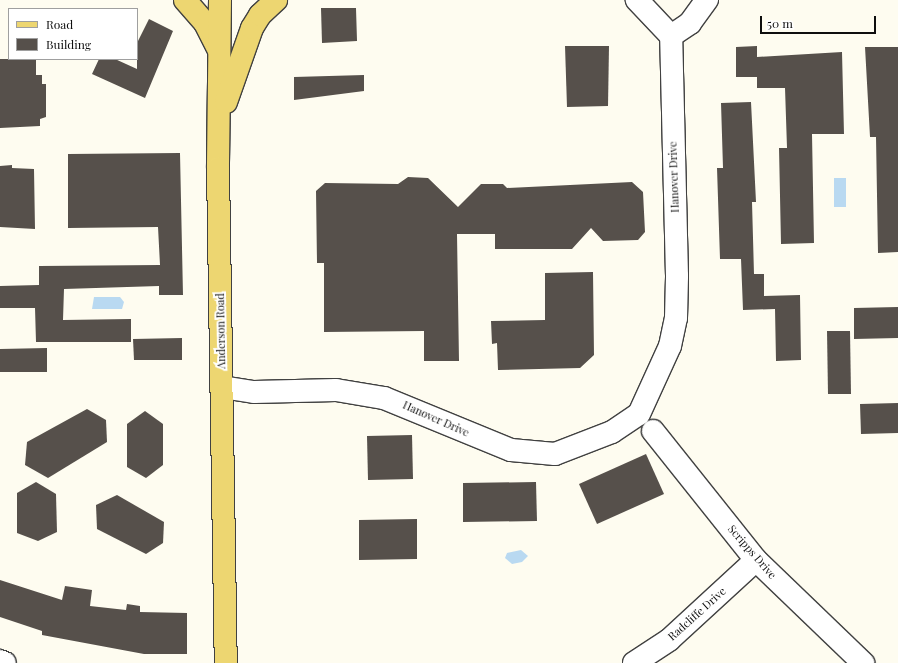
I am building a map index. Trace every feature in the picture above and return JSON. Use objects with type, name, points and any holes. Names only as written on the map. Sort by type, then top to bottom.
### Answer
[{"type":"main road","points":[[185,0],[205,23],[220,53]]},
{"type":"main road","name":"Anderson Road","points":[[220,0],[222,387],[226,663]]},
{"type":"main road","points":[[220,120],[252,28],[260,15],[276,0]]},
{"type":"street","points":[[637,0],[671,36],[690,23],[707,0]]},
{"type":"street","name":"Hanover Drive","points":[[222,387],[254,392],[336,390],[384,398],[511,450],[555,454],[612,432],[639,414],[660,374],[676,318],[671,36]]},
{"type":"street","name":"Scripps Drive","points":[[653,431],[756,560],[863,663]]},
{"type":"street","name":"Radcliffe Drive","points":[[634,663],[669,640],[756,560]]},
{"type":"street","points":[[0,661],[5,663]]},
{"type":"water","points":[[834,178],[846,178],[846,207],[834,207]]},
{"type":"water","points":[[94,297],[120,297],[124,302],[122,309],[92,309]]},
{"type":"water","points":[[521,550],[528,556],[522,562],[512,564],[505,558],[507,553]]},
{"type":"building","points":[[321,8],[356,8],[357,41],[322,43]]},
{"type":"building","points":[[149,19],[173,31],[145,98],[92,74],[99,60],[117,60],[137,69],[138,41]]},
{"type":"building","points":[[565,46],[609,46],[608,106],[567,107]]},
{"type":"building","points":[[757,46],[757,57],[842,52],[844,134],[812,134],[814,243],[781,244],[779,148],[787,148],[785,88],[757,88],[757,77],[736,77],[736,47]]},
{"type":"building","points":[[865,47],[898,47],[898,252],[878,253],[876,137],[870,137]]},
{"type":"building","points":[[0,59],[36,60],[36,75],[42,75],[42,84],[46,84],[46,117],[40,119],[40,126],[0,128]]},
{"type":"building","points":[[364,75],[364,91],[294,100],[294,77]]},
{"type":"building","points":[[751,102],[756,202],[752,202],[754,274],[764,274],[764,296],[800,295],[801,360],[776,361],[775,309],[743,310],[741,259],[720,259],[717,168],[723,168],[721,103]]},
{"type":"building","points":[[180,153],[183,295],[159,295],[159,286],[64,289],[63,320],[131,319],[131,342],[36,342],[35,308],[0,308],[0,286],[39,285],[39,266],[160,265],[158,227],[68,228],[68,154]]},
{"type":"building","points":[[12,165],[12,168],[34,169],[35,229],[0,227],[0,166]]},
{"type":"building","points":[[408,177],[428,178],[458,207],[481,184],[503,184],[507,188],[632,182],[643,192],[645,232],[638,240],[603,241],[591,228],[572,249],[495,249],[495,234],[457,234],[459,361],[424,361],[424,331],[324,332],[324,263],[317,263],[316,191],[325,183],[398,184]]},
{"type":"building","points":[[593,272],[594,355],[580,368],[498,370],[497,343],[492,344],[491,321],[545,320],[545,273]]},
{"type":"building","points":[[898,307],[898,338],[854,339],[854,308]]},
{"type":"building","points":[[827,331],[850,331],[851,394],[828,394]]},
{"type":"building","points":[[182,338],[182,360],[134,360],[133,339]]},
{"type":"building","points":[[47,348],[47,372],[0,372],[0,349]]},
{"type":"building","points":[[898,403],[898,433],[861,434],[860,404]]},
{"type":"building","points":[[87,409],[106,420],[107,442],[48,478],[25,465],[27,442]]},
{"type":"building","points":[[145,411],[163,424],[163,465],[146,478],[127,467],[127,424]]},
{"type":"building","points":[[412,435],[413,479],[368,480],[367,436]]},
{"type":"building","points":[[646,454],[664,494],[597,524],[579,484]]},
{"type":"building","points":[[36,482],[56,494],[57,532],[38,541],[17,533],[17,493]]},
{"type":"building","points":[[536,482],[537,521],[463,522],[463,483]]},
{"type":"building","points":[[117,495],[164,522],[163,543],[146,554],[97,529],[96,505]]},
{"type":"building","points":[[417,519],[417,559],[359,560],[359,520]]},
{"type":"building","points":[[0,580],[62,600],[65,586],[92,590],[90,606],[126,610],[127,604],[140,606],[140,612],[187,613],[187,654],[144,654],[42,635],[42,631],[0,617]]}]
